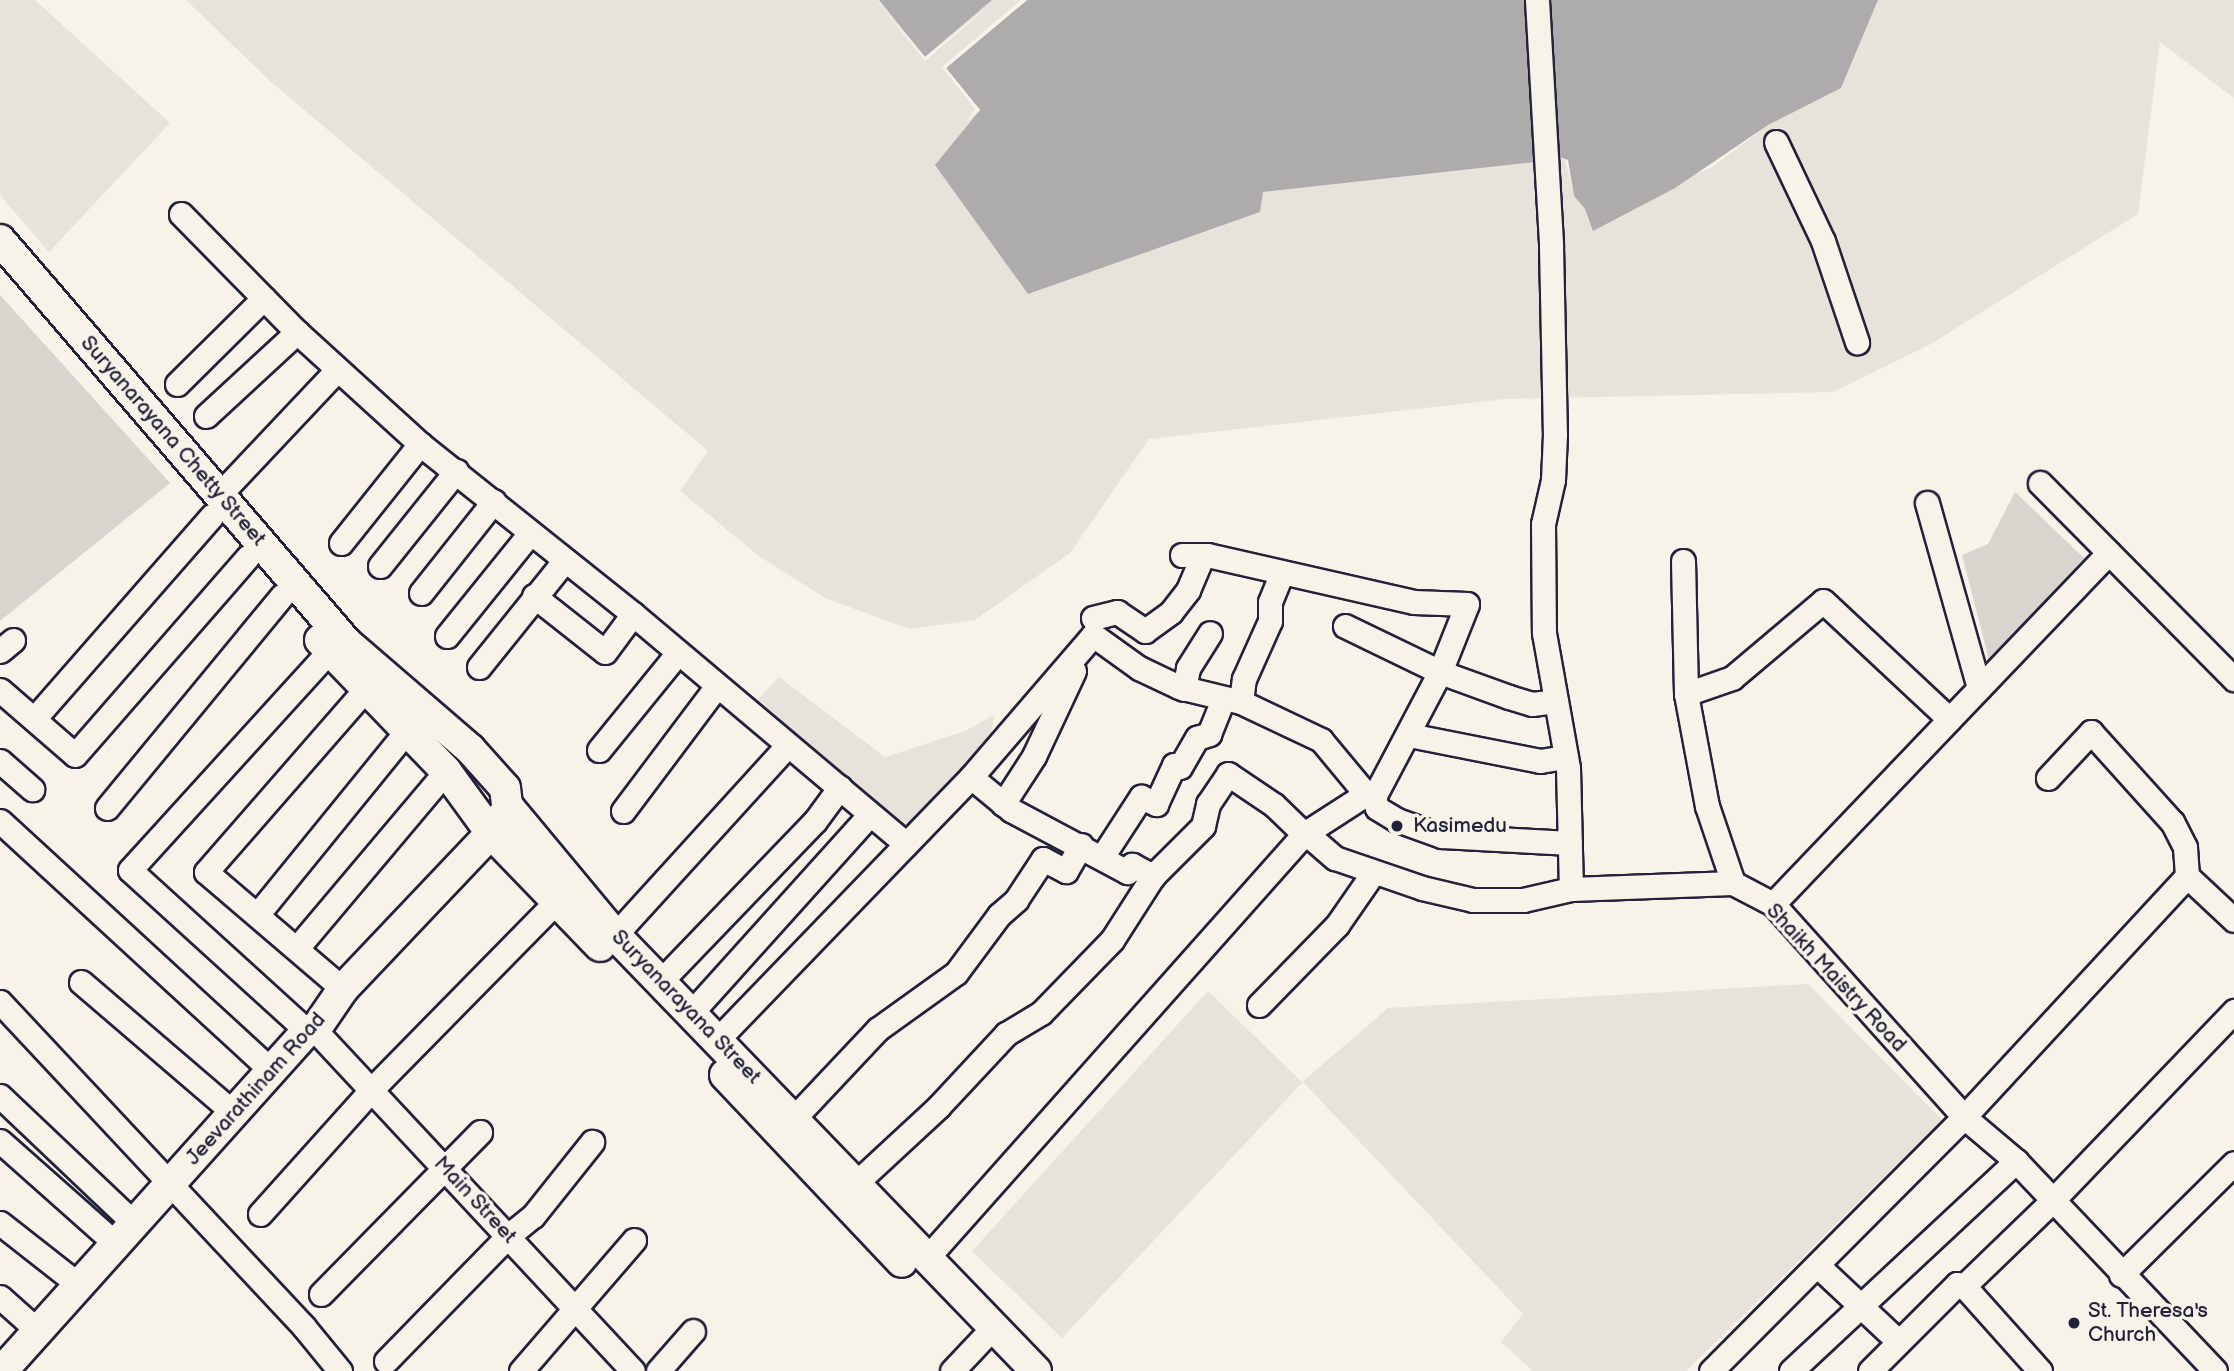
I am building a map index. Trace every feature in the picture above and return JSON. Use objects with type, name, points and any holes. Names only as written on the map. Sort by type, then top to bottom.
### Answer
[{"type":"main road","name":"Suryanarayana Chetty Street","points":[[0,240],[216,505],[337,646]]},
{"type":"main road","name":"Suryanarayana Chetty Street","points":[[0,268],[216,505],[248,557],[282,596],[337,646]]},
{"type":"main road","name":"Suryanarayana Street","points":[[337,646],[365,690],[405,733],[446,771],[491,833],[840,1199],[1012,1371]]},
{"type":"main road","name":"Suryanarayana Street","points":[[337,646],[470,749],[505,788],[507,805],[615,935],[795,1117],[926,1259],[1036,1371]]},
{"type":"main road","name":"Jeevarathinam Road","points":[[1,1371],[311,1030],[343,989],[491,833],[507,805]]},
{"type":"street","points":[[1537,0],[1551,246],[1553,480],[1542,524],[1544,633],[1566,757],[1572,889]]},
{"type":"street","points":[[1776,142],[1824,241],[1857,342]]},
{"type":"street","points":[[181,214],[297,332],[421,444],[633,614],[716,687],[906,844]]},
{"type":"street","points":[[177,384],[264,298]]},
{"type":"street","points":[[206,416],[297,332]]},
{"type":"street","points":[[34,719],[216,505],[337,370]]},
{"type":"street","points":[[341,543],[421,444]]},
{"type":"street","points":[[380,566],[456,471]]},
{"type":"street","points":[[2040,483],[2234,679]]},
{"type":"street","points":[[421,593],[494,501]]},
{"type":"street","points":[[1927,503],[1979,688]]},
{"type":"street","points":[[447,636],[530,533]]},
{"type":"street","points":[[1773,904],[2109,553]]},
{"type":"street","points":[[926,1259],[1306,834],[1370,795],[1409,735],[1440,672],[1467,604],[1414,602],[1336,582],[1281,575],[1192,555],[1188,590],[1171,612],[1157,618],[1144,631],[1117,612],[1093,618]]},
{"type":"street","points":[[0,691],[75,755],[248,557]]},
{"type":"street","points":[[479,667],[565,560]]},
{"type":"street","points":[[1683,561],[1686,694],[1707,806],[1733,883]]},
{"type":"street","points":[[1102,857],[1141,797],[1156,804],[1174,765],[1180,767],[1197,738],[1209,734],[1232,701],[1270,621],[1270,602],[1281,575]]},
{"type":"street","points":[[107,808],[282,596]]},
{"type":"street","points":[[534,596],[605,652],[633,614]]},
{"type":"street","points":[[1686,694],[1732,678],[1823,601],[1949,719]]},
{"type":"street","points":[[1345,626],[1440,672],[1532,704],[1556,701]]},
{"type":"street","points":[[1184,689],[1188,668],[1210,633]]},
{"type":"street","points":[[717,1040],[971,777],[1093,635],[1139,668],[1184,689],[1232,701],[1321,740],[1370,795],[1377,808],[1397,820],[1441,836],[1570,843]]},
{"type":"street","name":"Main Street","points":[[337,646],[130,870],[373,1088],[633,1371]]},
{"type":"street","points":[[599,750],[677,654]]},
{"type":"street","points":[[1003,804],[1043,739],[1071,679],[1074,658]]},
{"type":"street","points":[[623,811],[716,687]]},
{"type":"street","points":[[343,989],[206,872],[365,690]]},
{"type":"street","points":[[1711,1371],[1964,1117],[2186,876],[2185,847],[2172,822],[2091,732],[2048,778]]},
{"type":"street","points":[[257,915],[405,733]]},
{"type":"street","points":[[1409,735],[1540,761],[1566,757]]},
{"type":"street","points":[[615,935],[789,745]]},
{"type":"street","points":[[0,761],[32,789]]},
{"type":"street","points":[[297,948],[446,771]]},
{"type":"street","name":"Shaikh Maistry Road","points":[[1153,876],[1203,826],[1208,804],[1228,774],[1274,806],[1335,858],[1373,873],[1472,900],[1523,900],[1572,889],[1733,883],[1773,904],[1964,1117],[2016,1161],[2121,1276],[2215,1371]]},
{"type":"street","points":[[856,1183],[938,1107],[1006,1034],[1041,1013],[1112,940],[1153,876],[1132,865],[1127,872],[1003,804],[971,777]]},
{"type":"street","points":[[660,982],[815,821],[840,787]]},
{"type":"street","points":[[691,1013],[869,815]]},
{"type":"street","points":[[0,821],[272,1071]]},
{"type":"street","points":[[795,1117],[878,1029],[908,1003],[956,973],[999,915],[1016,900],[1043,859],[1066,871],[1081,845]]},
{"type":"street","points":[[1259,1005],[1337,925],[1373,873]]},
{"type":"street","points":[[2186,876],[2234,920]]},
{"type":"street","points":[[260,1214],[373,1088],[557,901]]},
{"type":"street","points":[[81,982],[234,1114]]},
{"type":"street","points":[[0,1002],[167,1186],[304,1326],[340,1371]]},
{"type":"street","points":[[1964,1286],[2051,1202],[2234,1011]]},
{"type":"street","points":[[0,1096],[125,1233]]},
{"type":"street","points":[[321,1294],[480,1132]]},
{"type":"street","points":[[0,1141],[125,1233]]},
{"type":"street","points":[[386,1361],[508,1236],[533,1216],[592,1142]]},
{"type":"street","points":[[1791,1371],[2016,1161]]},
{"type":"street","points":[[2121,1276],[2231,1172]]},
{"type":"street","points":[[0,1223],[79,1285]]},
{"type":"street","points":[[521,1371],[634,1240]]},
{"type":"street","points":[[1817,1265],[1899,1342]]},
{"type":"street","points":[[1870,1371],[1956,1284],[1964,1286],[2028,1367]]},
{"type":"street","points":[[0,1297],[38,1331]]},
{"type":"street","points":[[657,1371],[693,1331]]},
{"type":"street","points":[[952,1371],[982,1339]]},
{"type":"shaded area","points":[[0,0],[35,0],[170,123],[49,252],[0,195]]},
{"type":"shaded area","points":[[186,0],[879,0],[925,57],[992,0],[1027,0],[946,68],[1263,192],[1536,162],[1526,0],[1574,196],[1585,209],[1711,168],[1768,125],[1841,88],[1878,0],[2234,0],[2234,98],[2160,42],[2138,214],[1931,344],[1833,392],[1505,399],[1149,439],[1070,553],[975,620],[909,629],[825,598],[759,556],[680,491],[708,451],[270,81]]},
{"type":"shaded area","points":[[879,0],[992,0],[925,57]]},
{"type":"shaded area","points":[[1027,0],[1526,0],[1536,162],[1263,192],[1260,212],[1028,294],[935,165],[980,110],[946,68]]},
{"type":"shaded area","points":[[1548,0],[1878,0],[1841,88],[1768,125],[1675,188],[1593,231],[1585,209],[1574,196],[1568,160],[1557,156]]},
{"type":"shaded area","points":[[0,295],[170,483],[0,621]]},
{"type":"shaded area","points":[[2015,492],[2084,558],[1989,660],[1962,555],[1988,544]]},
{"type":"shaded area","points":[[779,677],[885,757],[965,731],[994,715],[991,735],[904,834],[752,705]]},
{"type":"shaded area","points":[[1808,984],[1942,1120],[1686,1371],[1533,1371],[1501,1342],[1523,1314],[1303,1082],[1062,1338],[972,1251],[1208,991],[1302,1082],[1388,1008]]},
{"type":"pier","points":[[876,0],[925,57],[996,0],[925,61]]},
{"type":"pier","points":[[1021,0],[1027,0],[946,68],[980,110],[966,122],[975,109],[942,67]]},
{"type":"place","name":"Kasimedu","points":[[1397,826]]},
{"type":"place","name":"St. Theresa's Church","points":[[2074,1323]]}]
